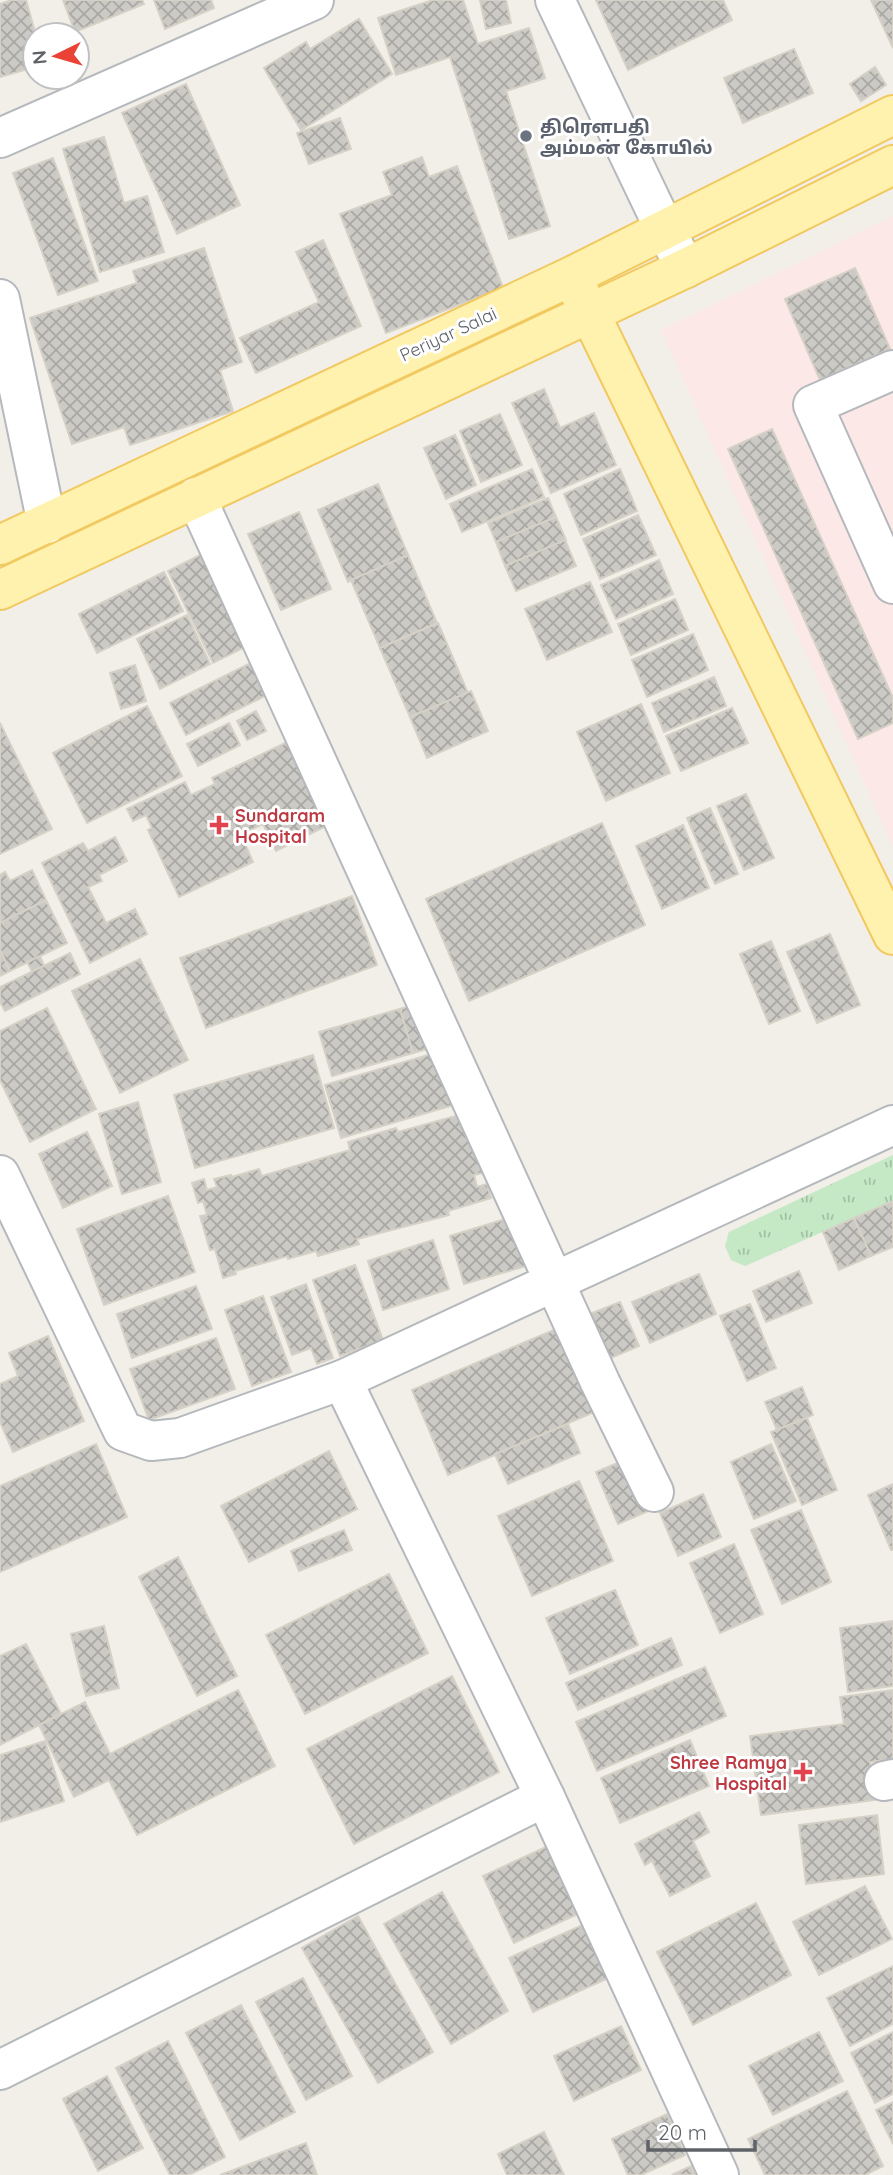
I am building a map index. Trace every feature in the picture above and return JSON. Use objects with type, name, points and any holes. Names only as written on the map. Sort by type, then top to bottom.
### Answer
[{"type":"main road","name":"Periyar Salai","points":[[0,545],[572,276],[893,115]]},
{"type":"main road","points":[[0,590],[686,268],[893,165]]},
{"type":"main road","points":[[572,276],[588,314],[893,935]]},
{"type":"street","points":[[0,138],[314,0]]},
{"type":"street","points":[[555,0],[686,268]]},
{"type":"street","points":[[0,299],[47,524]]},
{"type":"street","points":[[893,370],[813,405],[893,584]]},
{"type":"street","points":[[197,497],[600,1382],[654,1492]]},
{"type":"street","points":[[0,1175],[123,1430],[151,1441],[180,1438],[342,1380],[893,1125]]},
{"type":"street","points":[[342,1380],[545,1797],[719,2175]]},
{"type":"street","points":[[0,2070],[545,1797]]},
{"type":"shaded area","points":[[893,216],[893,847],[661,330]]},
{"type":"green space","points":[[893,1155],[893,1201],[745,1266],[731,1260],[725,1246],[729,1232]]},
{"type":"building","points":[[12,0],[26,0],[32,21],[21,21],[21,71],[0,77],[0,4]]},
{"type":"building","points":[[63,0],[142,0],[144,4],[91,26],[91,21],[71,21]]},
{"type":"building","points":[[154,0],[211,0],[214,8],[165,29]]},
{"type":"building","points":[[433,0],[463,0],[478,44],[529,28],[545,78],[506,91],[550,226],[509,239],[450,57],[396,75],[378,18]]},
{"type":"building","points":[[480,0],[506,0],[511,23],[486,29]]},
{"type":"building","points":[[596,0],[723,0],[732,20],[628,70]]},
{"type":"building","points":[[871,0],[893,0],[893,48]]},
{"type":"building","points":[[359,19],[392,74],[301,130],[264,68],[306,42],[310,49]]},
{"type":"building","points":[[794,49],[813,93],[743,123],[724,78]]},
{"type":"building","points":[[875,67],[886,85],[861,101],[850,84]]},
{"type":"building","points":[[186,84],[240,205],[177,234],[122,113]]},
{"type":"building","points":[[340,118],[351,149],[309,164],[297,133]]},
{"type":"building","points":[[104,137],[124,203],[147,196],[164,252],[100,272],[63,149]]},
{"type":"building","points":[[422,157],[429,177],[457,166],[503,288],[386,333],[340,214],[392,195],[383,172]]},
{"type":"building","points":[[53,158],[98,281],[58,295],[13,173]]},
{"type":"building","points":[[323,240],[361,326],[256,373],[240,338],[319,302],[296,252]]},
{"type":"building","points":[[204,248],[242,362],[220,370],[233,411],[130,445],[124,427],[72,444],[30,318],[137,283],[133,271]]},
{"type":"building","points":[[855,268],[890,349],[820,380],[785,299]]},
{"type":"building","points":[[544,389],[560,428],[594,413],[616,465],[551,493],[512,403]]},
{"type":"building","points":[[500,414],[522,465],[481,482],[460,431]]},
{"type":"building","points":[[772,429],[893,698],[893,723],[858,739],[728,449]]},
{"type":"building","points":[[455,435],[476,485],[446,499],[424,448]]},
{"type":"building","points":[[532,469],[544,497],[462,532],[450,504]]},
{"type":"building","points":[[620,469],[637,511],[581,535],[564,494]]},
{"type":"building","points":[[378,484],[408,555],[348,582],[318,510]]},
{"type":"building","points":[[548,498],[556,517],[496,542],[488,523]]},
{"type":"building","points":[[299,512],[331,589],[281,610],[248,534]]},
{"type":"building","points":[[638,515],[656,555],[600,579],[583,539]]},
{"type":"building","points":[[556,517],[566,540],[505,566],[496,542]]},
{"type":"building","points":[[565,540],[576,566],[516,591],[505,566]]},
{"type":"building","points":[[208,551],[253,643],[213,663],[168,571]]},
{"type":"building","points":[[408,555],[437,623],[380,648],[351,580]]},
{"type":"building","points":[[659,560],[673,594],[616,619],[601,585]]},
{"type":"building","points":[[164,572],[183,611],[97,653],[79,614]]},
{"type":"building","points":[[590,582],[612,632],[547,660],[525,609]]},
{"type":"building","points":[[675,599],[688,630],[631,655],[618,624]]},
{"type":"building","points":[[187,615],[210,664],[160,689],[137,639]]},
{"type":"building","points":[[438,623],[468,693],[410,717],[380,648]]},
{"type":"building","points":[[693,634],[708,670],[647,697],[632,660]]},
{"type":"building","points":[[259,659],[275,691],[186,735],[170,703]]},
{"type":"building","points":[[135,665],[146,701],[121,709],[110,673]]},
{"type":"building","points":[[714,677],[726,706],[664,732],[652,703]]},
{"type":"building","points":[[471,691],[488,731],[427,758],[410,717]]},
{"type":"building","points":[[641,704],[670,773],[606,801],[577,732]]},
{"type":"building","points":[[147,706],[182,776],[87,823],[53,753]]},
{"type":"building","points":[[732,708],[748,743],[681,771],[666,736]]},
{"type":"building","points":[[256,711],[266,731],[247,740],[237,721]]},
{"type":"building","points":[[0,723],[52,829],[0,854]]},
{"type":"building","points":[[229,723],[240,745],[198,766],[187,744]]},
{"type":"building","points":[[287,742],[326,826],[276,851],[263,824],[241,835],[253,862],[179,897],[148,830],[152,828],[146,815],[133,821],[127,809],[185,782],[191,795],[215,784],[212,778]]},
{"type":"building","points":[[746,794],[774,858],[744,870],[717,806]]},
{"type":"building","points":[[710,808],[738,874],[715,884],[687,818]]},
{"type":"building","points":[[602,823],[645,925],[469,1001],[426,899]]},
{"type":"building","points":[[683,825],[709,888],[662,909],[636,846]]},
{"type":"building","points":[[115,837],[127,861],[99,875],[102,881],[88,887],[106,923],[135,909],[147,934],[90,963],[42,863],[83,843],[88,851]]},
{"type":"building","points":[[32,870],[46,900],[0,923],[0,875],[5,872],[10,881]]},
{"type":"building","points":[[352,896],[377,965],[206,1028],[180,958]]},
{"type":"building","points":[[46,900],[67,943],[10,971],[0,950],[0,923]]},
{"type":"building","points":[[830,934],[860,1005],[817,1023],[787,952]]},
{"type":"building","points":[[771,941],[800,1011],[769,1024],[740,954]]},
{"type":"building","points":[[0,950],[10,971],[0,976]]},
{"type":"building","points":[[70,953],[80,974],[5,1011],[0,1002],[0,987]]},
{"type":"building","points":[[40,956],[44,966],[32,971],[27,962]]},
{"type":"building","points":[[140,959],[188,1060],[120,1093],[72,991]]},
{"type":"building","points":[[425,1001],[438,1046],[413,1053],[400,1009]]},
{"type":"building","points":[[47,1008],[96,1109],[30,1142],[0,1080],[0,1031]]},
{"type":"building","points":[[400,1009],[413,1053],[332,1076],[319,1032]]},
{"type":"building","points":[[442,1051],[457,1104],[341,1138],[325,1085]]},
{"type":"building","points":[[313,1055],[334,1128],[195,1168],[174,1095]]},
{"type":"building","points":[[138,1102],[161,1182],[122,1194],[99,1114]]},
{"type":"building","points":[[466,1113],[464,1130],[467,1140],[473,1138],[483,1173],[474,1175],[477,1187],[487,1184],[491,1198],[448,1211],[449,1215],[357,1239],[359,1244],[318,1256],[316,1251],[288,1259],[288,1256],[235,1271],[236,1274],[223,1278],[215,1249],[210,1250],[200,1216],[207,1215],[203,1201],[198,1203],[192,1183],[204,1179],[207,1190],[217,1187],[214,1179],[259,1169],[262,1176],[350,1150],[348,1142],[396,1128],[398,1132]]},
{"type":"building","points":[[87,1132],[112,1186],[63,1208],[39,1154]]},
{"type":"building","points":[[168,1196],[195,1272],[104,1305],[77,1229]]},
{"type":"building","points":[[893,1201],[893,1247],[871,1256],[854,1218]]},
{"type":"building","points":[[512,1217],[526,1266],[464,1284],[450,1236]]},
{"type":"building","points":[[854,1218],[871,1256],[839,1270],[823,1232]]},
{"type":"building","points":[[433,1240],[449,1289],[383,1310],[368,1261]]},
{"type":"building","points":[[355,1265],[383,1340],[340,1356],[313,1280]]},
{"type":"building","points":[[799,1271],[812,1303],[766,1322],[753,1291]]},
{"type":"building","points":[[699,1274],[716,1314],[650,1343],[632,1302]]},
{"type":"building","points":[[306,1284],[333,1358],[317,1364],[311,1348],[292,1355],[271,1297]]},
{"type":"building","points":[[196,1286],[212,1329],[132,1358],[117,1314]]},
{"type":"building","points":[[263,1296],[291,1372],[252,1386],[225,1310]]},
{"type":"building","points":[[620,1302],[639,1346],[606,1360],[587,1315]]},
{"type":"building","points":[[750,1304],[776,1368],[747,1381],[720,1316]]},
{"type":"building","points":[[563,1326],[599,1410],[448,1475],[412,1390]]},
{"type":"building","points":[[48,1336],[84,1421],[13,1452],[0,1422],[0,1384],[18,1376],[9,1353]]},
{"type":"building","points":[[216,1338],[235,1389],[149,1420],[130,1369]]},
{"type":"building","points":[[802,1387],[813,1415],[777,1430],[765,1402]]},
{"type":"building","points":[[807,1418],[837,1490],[802,1505],[771,1432]]},
{"type":"building","points":[[568,1424],[580,1453],[508,1484],[495,1454]]},
{"type":"building","points":[[96,1444],[127,1517],[0,1572],[0,1486]]},
{"type":"building","points":[[771,1444],[796,1501],[754,1519],[731,1462]]},
{"type":"building","points":[[329,1451],[357,1509],[249,1562],[221,1506]]},
{"type":"building","points":[[629,1458],[651,1510],[618,1524],[596,1472]]},
{"type":"building","points":[[579,1481],[613,1561],[532,1596],[498,1516]]},
{"type":"building","points":[[893,1484],[893,1550],[891,1550],[868,1495]]},
{"type":"building","points":[[703,1494],[721,1537],[678,1556],[660,1513]]},
{"type":"building","points":[[801,1510],[831,1582],[782,1604],[751,1530]]},
{"type":"building","points":[[344,1530],[352,1550],[299,1571],[291,1551]]},
{"type":"building","points":[[734,1544],[763,1614],[720,1633],[690,1563]]},
{"type":"building","points":[[178,1557],[237,1676],[197,1696],[139,1577]]},
{"type":"building","points":[[389,1574],[428,1653],[305,1714],[266,1635]]},
{"type":"building","points":[[615,1590],[638,1645],[570,1674],[546,1618]]},
{"type":"building","points":[[893,1621],[893,1686],[848,1692],[840,1628]]},
{"type":"building","points":[[104,1626],[119,1688],[86,1696],[71,1634]]},
{"type":"building","points":[[671,1638],[682,1665],[578,1710],[566,1683]]},
{"type":"building","points":[[26,1644],[61,1714],[0,1745],[0,1656]]},
{"type":"building","points":[[705,1667],[726,1716],[597,1771],[576,1722]]},
{"type":"building","points":[[452,1676],[499,1772],[354,1844],[307,1749]]},
{"type":"building","points":[[238,1690],[275,1766],[137,1835],[109,1780],[74,1797],[39,1725],[85,1702],[110,1754]]},
{"type":"building","points":[[893,1690],[893,1759],[870,1762],[875,1800],[761,1815],[750,1736],[844,1724],[840,1697]]},
{"type":"building","points":[[690,1740],[709,1786],[620,1823],[601,1778]]},
{"type":"building","points":[[45,1741],[64,1801],[0,1822],[0,1755]]},
{"type":"building","points":[[699,1812],[709,1832],[693,1841],[710,1876],[670,1896],[652,1861],[645,1865],[635,1844]]},
{"type":"building","points":[[877,1815],[884,1874],[806,1884],[799,1825]]},
{"type":"building","points":[[548,1846],[578,1914],[514,1943],[483,1876]]},
{"type":"building","points":[[865,1886],[892,1939],[819,1975],[793,1922]]},
{"type":"building","points":[[442,1892],[508,2011],[451,2044],[384,1924]]},
{"type":"building","points":[[756,1903],[791,1975],[693,2025],[657,1952]]},
{"type":"building","points":[[358,1916],[433,2052],[378,2083],[302,1948]]},
{"type":"building","points":[[589,1922],[613,1976],[533,2012],[509,1958]]},
{"type":"building","points":[[893,1966],[893,2024],[850,2046],[827,1998]]},
{"type":"building","points":[[303,1978],[352,2076],[306,2100],[256,2002]]},
{"type":"building","points":[[241,2005],[295,2112],[240,2140],[186,2033]]},
{"type":"building","points":[[621,2026],[641,2070],[574,2101],[554,2056]]},
{"type":"building","points":[[819,2032],[843,2081],[773,2115],[749,2066]]},
{"type":"building","points":[[893,2032],[893,2094],[875,2103],[851,2053]]},
{"type":"building","points":[[168,2041],[225,2157],[189,2175],[170,2175],[116,2068]]},
{"type":"building","points":[[107,2076],[143,2148],[98,2171],[63,2099]]},
{"type":"building","points":[[847,2091],[883,2166],[865,2175],[765,2175],[748,2139]]},
{"type":"building","points":[[893,2102],[893,2144],[876,2110]]},
{"type":"building","points":[[667,2114],[685,2155],[641,2175],[628,2175],[612,2139]]},
{"type":"building","points":[[544,2132],[564,2175],[507,2175],[498,2154]]},
{"type":"building","points":[[306,2143],[317,2175],[220,2175]]},
{"type":"building","points":[[691,2166],[695,2175],[672,2175]]},
{"type":"place","name":"திரௌபதி அம்மன் கோயில்","points":[[526,136]]},
{"type":"place","name":"Sundaram Hospital","points":[[219,825]]},
{"type":"place","name":"Shree Ramya Hospital","points":[[803,1772]]}]
